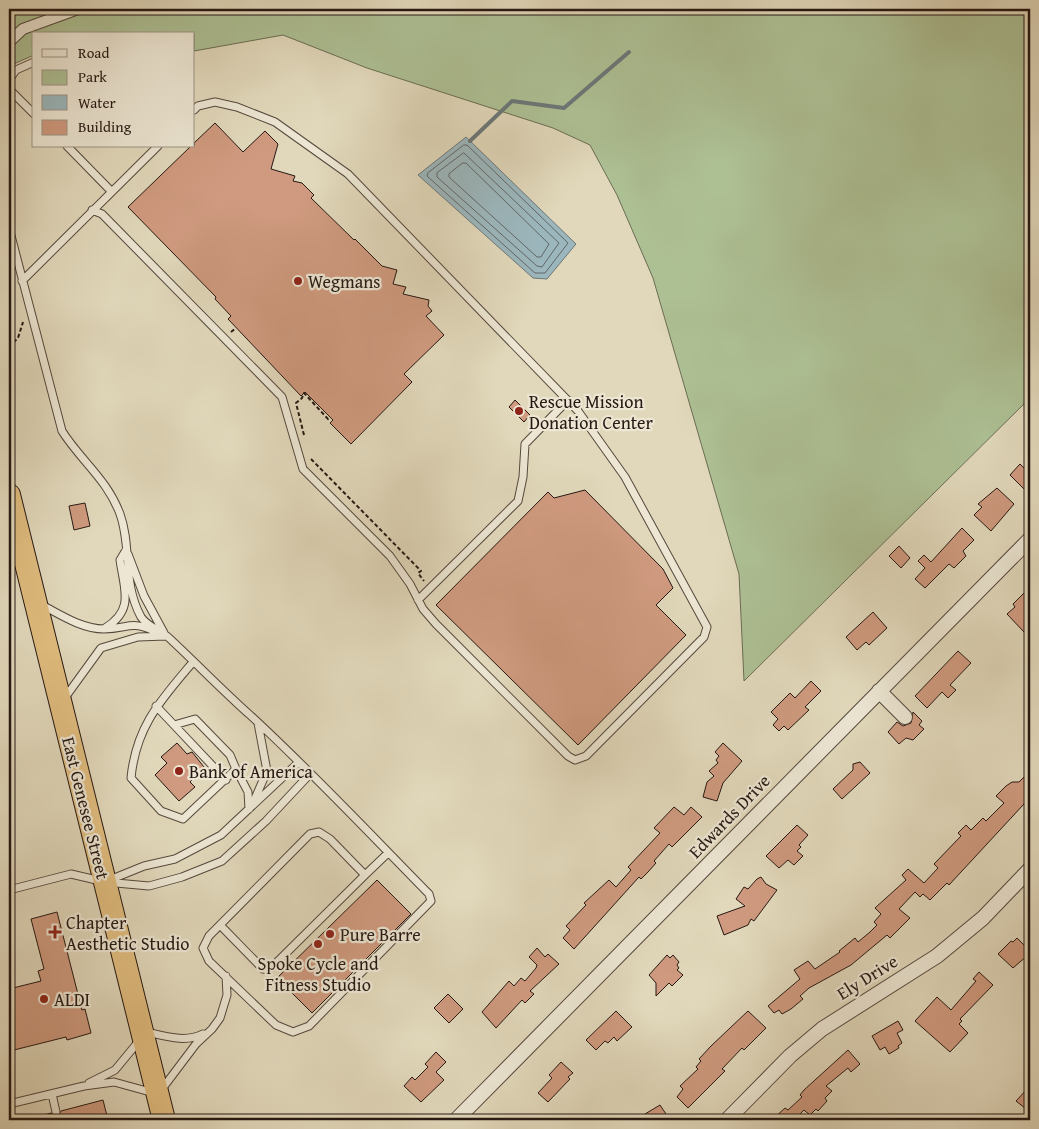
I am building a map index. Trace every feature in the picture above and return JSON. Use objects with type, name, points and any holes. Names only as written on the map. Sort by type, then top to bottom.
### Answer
[{"type":"highway","name":"East Genesee Street","points":[[9,495],[13,530],[36,601],[164,1120]]},
{"type":"street","points":[[9,42],[23,29],[78,9]]},
{"type":"street","name":"Edwards Drive","points":[[456,1120],[1030,539]]},
{"type":"street","points":[[880,691],[905,717]]},
{"type":"street","name":"Ely Drive","points":[[727,1120],[790,1056],[822,1029],[937,956],[983,918],[1030,869]]},
{"type":"lane","points":[[9,80],[16,70],[32,63]]},
{"type":"lane","points":[[9,89],[32,112]]},
{"type":"lane","points":[[92,210],[102,214],[282,397],[303,468],[390,556],[436,624],[493,683],[575,760],[586,756],[704,637],[707,627],[624,478],[578,411],[348,174],[275,122],[237,107],[215,102],[198,106],[195,109]]},
{"type":"lane","points":[[68,148],[111,191]]},
{"type":"lane","points":[[22,281],[156,148]]},
{"type":"lane","points":[[9,228],[62,431],[74,451],[104,482],[120,514],[126,549],[126,568],[142,618],[166,636],[299,762],[429,894],[431,901],[309,1026],[293,1032],[276,1025],[209,961],[203,948],[209,936],[310,834],[319,832],[330,839],[365,875]]},
{"type":"lane","points":[[418,600],[518,500],[523,477],[525,444],[568,400]]},
{"type":"lane","points":[[103,629],[115,622],[123,612],[126,599],[120,560],[126,549]]},
{"type":"lane","points":[[126,549],[144,596],[166,636]]},
{"type":"lane","points":[[36,601],[88,627],[103,629],[138,624],[166,636]]},
{"type":"lane","points":[[61,704],[101,648],[138,637],[166,636]]},
{"type":"lane","points":[[193,662],[156,706],[146,722],[134,756],[131,778],[162,811],[183,819],[236,769]]},
{"type":"lane","points":[[156,706],[226,780]]},
{"type":"lane","points":[[174,725],[195,719],[230,756],[248,792],[249,810]]},
{"type":"lane","points":[[249,810],[260,791],[267,771],[258,722]]},
{"type":"lane","points":[[105,882],[144,866],[175,859],[221,835],[299,762]]},
{"type":"lane","points":[[9,890],[71,874],[105,882],[149,886],[182,877],[222,861],[266,821],[310,774]]},
{"type":"lane","points":[[220,925],[262,969],[269,970],[388,853]]},
{"type":"lane","points":[[9,1104],[84,1086],[114,1082],[158,1094],[196,1044],[212,1029],[220,1018],[227,995],[226,976]]},
{"type":"lane","points":[[84,1086],[115,1070],[143,1033],[176,1038],[194,1038],[212,1029]]},
{"type":"lane","points":[[52,1094],[56,1112]]},
{"type":"path","points":[[9,347],[18,338],[23,328],[23,318],[31,316]]},
{"type":"path","points":[[305,440],[296,403],[302,398],[304,393],[328,419],[330,417]]},
{"type":"path","points":[[310,458],[421,571],[418,573],[430,589]]},
{"type":"green space","points":[[9,9],[1030,9],[1030,398],[744,681],[739,574],[653,278],[617,195],[590,145],[553,128],[367,68],[283,35],[195,51],[195,32],[32,32],[32,56],[9,66]]},
{"type":"water","points":[[466,137],[576,244],[547,279],[533,278],[418,175]]},
{"type":"building","name":"Wegmans","points":[[215,123],[243,152],[265,131],[278,144],[271,169],[295,176],[293,181],[302,183],[314,195],[311,198],[382,266],[397,270],[393,284],[406,287],[403,294],[429,300],[428,306],[432,311],[426,316],[444,335],[404,374],[412,382],[351,444],[330,423],[333,420],[305,392],[301,396],[228,319],[231,316],[215,299],[216,297],[128,207],[189,148],[195,148],[195,142]]},
{"type":"building","name":"Rescue Mission Donation Center","points":[[515,400],[530,415],[524,422],[509,407]]},
{"type":"building","points":[[1030,463],[1030,495],[1010,475],[1020,464],[1025,469]]},
{"type":"building","points":[[997,488],[1014,504],[991,531],[974,515],[982,507],[978,504]]},
{"type":"building","points":[[585,490],[663,569],[673,588],[656,605],[686,635],[578,745],[436,605],[548,492],[554,498]]},
{"type":"building","points":[[85,503],[90,526],[74,530],[69,506]]},
{"type":"building","points":[[962,528],[974,540],[963,551],[966,556],[954,568],[949,564],[925,588],[915,579],[925,568],[918,561],[924,555],[931,562]]},
{"type":"building","points":[[899,546],[910,558],[901,568],[889,556]]},
{"type":"building","points":[[1030,587],[1030,626],[1024,632],[1007,614],[1015,607],[1013,604]]},
{"type":"building","points":[[873,612],[887,628],[869,645],[866,642],[857,650],[846,637]]},
{"type":"building","points":[[958,651],[971,663],[950,685],[956,690],[948,698],[942,692],[927,708],[915,696]]},
{"type":"building","points":[[811,681],[821,691],[805,707],[809,710],[788,730],[784,726],[779,731],[773,725],[778,719],[771,712],[790,693],[795,698]]},
{"type":"building","points":[[913,712],[922,721],[919,725],[924,729],[913,740],[906,738],[899,744],[888,732],[897,722],[903,726],[911,723]]},
{"type":"building","name":"Bank of America","points":[[177,743],[187,754],[192,752],[204,767],[190,782],[195,787],[179,801],[155,775],[167,763],[161,757]]},
{"type":"building","points":[[723,743],[742,761],[723,783],[717,801],[703,797],[707,782],[714,776],[709,771],[718,763],[716,760],[719,756],[715,752]]},
{"type":"building","points":[[860,762],[870,773],[842,799],[833,789],[853,770],[853,764]]},
{"type":"building","points":[[1024,777],[1030,782],[1030,800],[1025,806],[1024,804],[949,885],[947,883],[930,900],[923,894],[920,897],[915,892],[899,909],[910,918],[890,938],[887,935],[851,965],[809,988],[800,996],[803,999],[791,1009],[782,1014],[779,1010],[774,1013],[768,1006],[800,979],[794,970],[808,961],[815,969],[840,952],[855,938],[858,942],[870,932],[877,925],[874,922],[881,914],[875,908],[906,880],[902,875],[908,869],[924,883],[938,868],[934,864],[961,836],[958,833],[966,825],[971,830],[983,818],[986,821],[1004,803],[996,796],[1006,786],[1012,782],[1019,782]]},
{"type":"building","points":[[674,807],[684,815],[691,807],[702,817],[672,847],[669,844],[654,861],[656,863],[648,872],[641,879],[639,877],[574,949],[563,938],[570,930],[566,926],[586,905],[584,903],[609,880],[616,887],[631,870],[628,867],[660,833],[654,828]]},
{"type":"building","points":[[797,825],[808,835],[799,845],[801,847],[797,851],[803,856],[794,865],[788,860],[779,868],[766,856]]},
{"type":"building","points":[[761,877],[766,884],[777,890],[754,921],[751,919],[748,925],[724,935],[717,916],[745,906],[736,899],[744,887],[748,889]]},
{"type":"building","points":[[377,880],[411,914],[312,1013],[277,978]]},
{"type":"building","name":"ALDI","points":[[57,912],[82,1010],[85,1009],[91,1033],[67,1040],[66,1037],[14,1050],[9,1028],[9,989],[41,981],[38,971],[44,969],[31,919]]},
{"type":"building","points":[[1017,938],[1027,948],[1024,951],[1028,955],[1013,968],[998,954],[1011,941],[1013,942]]},
{"type":"building","points":[[537,948],[545,957],[548,954],[559,964],[530,991],[534,994],[525,1003],[522,1000],[496,1028],[482,1012],[509,981],[514,986],[521,978],[525,981],[536,968],[537,965],[529,957]]},
{"type":"building","points":[[667,955],[670,958],[673,955],[679,962],[677,970],[683,975],[672,986],[669,983],[656,996],[656,983],[649,975]]},
{"type":"building","points":[[979,972],[993,985],[960,1019],[962,1021],[959,1024],[968,1033],[950,1052],[915,1021],[937,997],[951,1010],[976,981],[973,979]]},
{"type":"building","points":[[448,994],[463,1009],[449,1023],[434,1008]]},
{"type":"building","points":[[616,1011],[632,1027],[617,1041],[614,1037],[608,1043],[605,1041],[596,1050],[586,1040]]},
{"type":"building","points":[[748,1011],[766,1028],[744,1050],[742,1048],[722,1069],[725,1071],[688,1108],[677,1097],[683,1089],[680,1086],[698,1069],[696,1067],[701,1061],[699,1059]]},
{"type":"building","points":[[898,1021],[903,1030],[897,1033],[902,1043],[898,1046],[899,1048],[889,1054],[885,1047],[880,1050],[872,1036]]},
{"type":"building","points":[[848,1050],[860,1064],[851,1072],[848,1068],[826,1086],[832,1091],[825,1098],[827,1101],[818,1111],[816,1109],[810,1115],[804,1110],[796,1118],[798,1120],[772,1120],[785,1108],[788,1110],[802,1097],[800,1095],[804,1090]]},
{"type":"building","points":[[436,1052],[446,1062],[436,1072],[444,1080],[421,1102],[404,1086],[412,1077],[415,1080],[428,1067],[425,1064]]},
{"type":"building","points":[[561,1062],[573,1073],[568,1077],[570,1079],[548,1102],[538,1093],[552,1078],[549,1075]]},
{"type":"building","points":[[1030,1086],[1030,1112],[1016,1101]]},
{"type":"building","points":[[103,1100],[108,1120],[37,1120],[37,1117],[51,1113],[58,1117],[61,1111]]},
{"type":"building","points":[[660,1105],[670,1120],[635,1120]]},
{"type":"waterway","points":[[470,141],[512,101],[564,108],[629,52]]},
{"type":"place","name":"Wegmans","points":[[298,281]]},
{"type":"place","name":"Rescue Mission Donation Center","points":[[519,411]]},
{"type":"place","name":"Bank of America","points":[[179,771]]},
{"type":"place","name":"Chapter Aesthetic Studio","points":[[55,932]]},
{"type":"place","name":"Pure Barre","points":[[330,934]]},
{"type":"place","name":"Spoke Cycle and Fitness Studio","points":[[318,944]]},
{"type":"place","name":"ALDI","points":[[44,999]]}]
